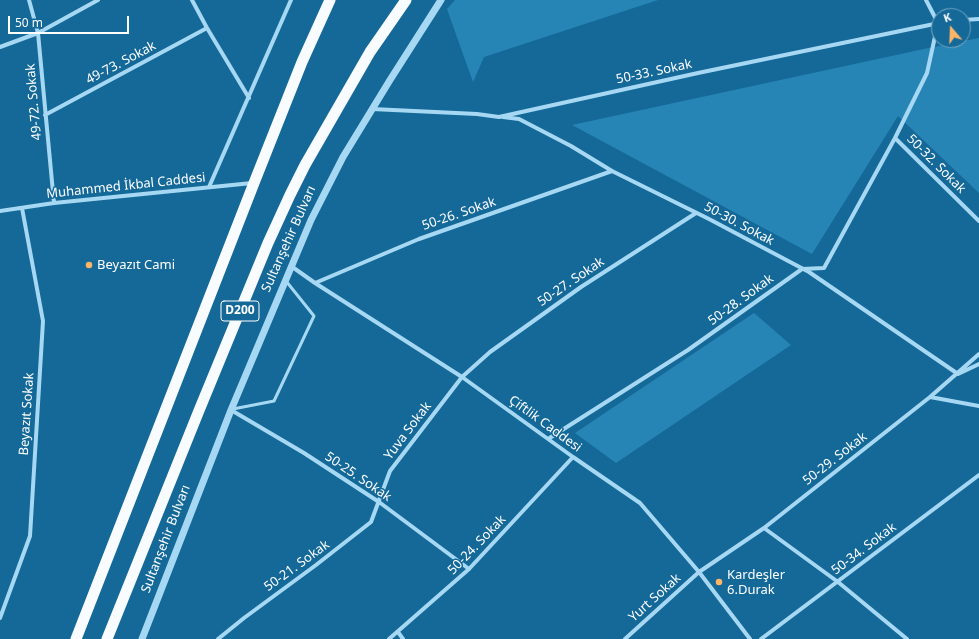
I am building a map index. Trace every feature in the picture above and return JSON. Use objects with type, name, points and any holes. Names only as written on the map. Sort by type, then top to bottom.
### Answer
[{"type":"highway","name":"D200","points":[[76,639],[254,182],[302,62],[330,0]]},
{"type":"highway","name":"Sultanşehir Bulvarı","points":[[107,639],[268,243],[287,202],[305,165],[370,52],[406,0]]},
{"type":"street","name":"49-72. Sokak","points":[[29,0],[38,33],[54,203]]},
{"type":"street","points":[[0,47],[38,33],[98,0]]},
{"type":"street","points":[[192,0],[249,98]]},
{"type":"street","points":[[209,187],[291,0]]},
{"type":"street","name":"Sultanşehir Bulvarı","points":[[142,639],[231,410],[285,280],[326,188],[371,109],[441,0]]},
{"type":"street","points":[[926,0],[931,9]]},
{"type":"street","name":"50-33. Sokak","points":[[371,109],[477,114],[499,117],[698,73],[931,25]]},
{"type":"street","name":"49-73. Sokak","points":[[45,115],[207,28]]},
{"type":"street","points":[[802,269],[824,268],[895,138],[927,73],[933,48]]},
{"type":"street","name":"50-30. Sokak","points":[[499,117],[518,119],[571,146],[612,172],[696,213],[802,269],[958,374]]},
{"type":"street","name":"50-32. Sokak","points":[[895,138],[979,221]]},
{"type":"street","name":"50-26. Sokak","points":[[315,283],[419,239],[612,172]]},
{"type":"street","name":"Muhammed İkbal Caddesi","points":[[0,211],[54,203],[254,182]]},
{"type":"street","name":"Beyazıt Sokak","points":[[0,618],[30,536],[43,321],[22,208]]},
{"type":"street","name":"50-27. Sokak","points":[[462,377],[490,352],[520,329],[581,287],[696,213]]},
{"type":"street","name":"Çiftlik Caddesi","points":[[291,266],[462,377],[640,503],[699,572],[750,639]]},
{"type":"street","name":"50-28. Sokak","points":[[548,439],[688,350],[802,269]]},
{"type":"street","name":"50-29. Sokak","points":[[699,572],[764,528],[958,374],[979,354]]},
{"type":"street","points":[[958,374],[979,364]]},
{"type":"street","name":"Yuva Sokak","points":[[379,502],[390,471],[462,377]]},
{"type":"street","points":[[930,396],[979,406]]},
{"type":"street","name":"50-25. Sokak","points":[[231,410],[304,453],[379,502],[469,569]]},
{"type":"street","name":"50-24. Sokak","points":[[388,639],[398,632],[469,569],[573,457]]},
{"type":"street","name":"50-34. Sokak","points":[[761,639],[979,475]]},
{"type":"street","name":"50-21. Sokak","points":[[218,639],[371,522],[379,502]]},
{"type":"street","points":[[764,528],[838,582],[907,639]]},
{"type":"street","name":"Yurt Sokak","points":[[625,639],[699,572]]},
{"type":"street","points":[[398,632],[403,639]]},
{"type":"lane","points":[[231,410],[274,401],[314,316],[285,280]]},
{"type":"shaded area","points":[[455,0],[658,0],[484,57],[473,82],[447,9]]},
{"type":"shaded area","points":[[979,38],[979,193],[898,116],[812,254],[572,125],[931,48],[971,48],[971,40]]},
{"type":"shaded area","points":[[754,313],[791,345],[616,463],[575,433]]},
{"type":"place","name":"Beyazıt Cami","points":[[89,265]]},
{"type":"place","name":"Kardeşler 6.Durak","points":[[719,582]]}]
